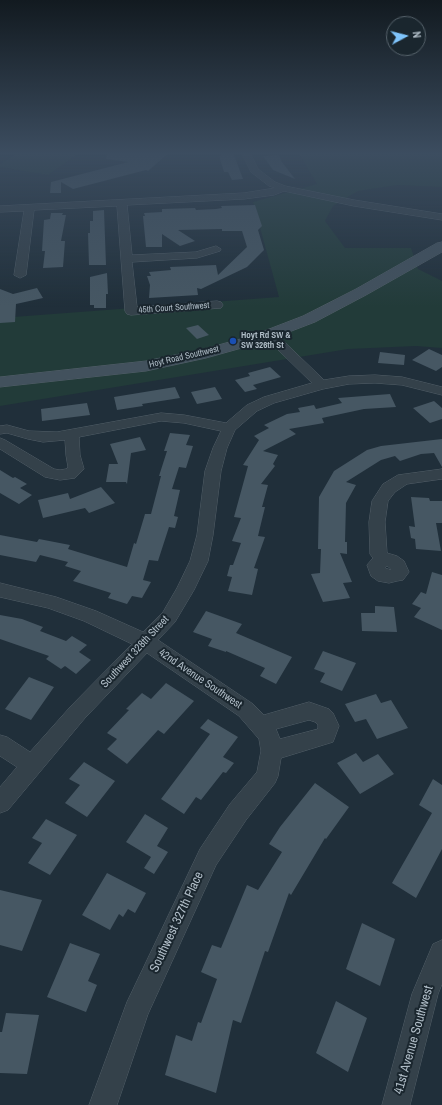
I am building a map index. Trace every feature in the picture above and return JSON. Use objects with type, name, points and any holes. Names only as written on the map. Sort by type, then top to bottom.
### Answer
[{"type":"main road","name":"Hoyt Road Southwest","points":[[0,382],[146,366],[206,353],[263,337],[309,319],[361,292],[442,246]]},
{"type":"street","points":[[0,209],[98,204]]},
{"type":"street","points":[[122,204],[126,259],[197,255],[216,249]]},
{"type":"street","points":[[358,204],[442,217]]},
{"type":"street","points":[[20,275],[29,208]]},
{"type":"street","name":"45th Court Southwest","points":[[126,259],[131,311],[217,305]]},
{"type":"street","points":[[263,337],[321,385]]},
{"type":"street","points":[[263,337],[275,354],[306,389]]},
{"type":"street","points":[[0,430],[7,429],[43,437],[72,434],[161,417],[184,419],[229,428],[252,408],[269,400],[321,385],[349,380],[375,379],[402,381],[442,392]]},
{"type":"street","name":"Southwest 328th Street","points":[[2,798],[78,712],[169,617],[185,590],[199,561],[205,535],[213,471],[220,448],[229,428]]},
{"type":"street","points":[[0,443],[50,473],[65,475],[70,474],[76,469],[73,455],[72,434]]},
{"type":"street","points":[[382,560],[379,554],[377,522],[380,501],[390,488],[403,479],[442,474]]},
{"type":"street","name":"42nd Avenue Southwest","points":[[0,590],[50,602],[90,616],[146,642],[246,710],[267,737]]},
{"type":"street","points":[[309,711],[322,715],[326,718],[329,726],[326,736],[267,737],[291,715],[309,711]]},
{"type":"street","name":"Southwest 327th Place","points":[[102,1105],[136,1011],[208,857],[238,812],[267,776],[267,737]]},
{"type":"street","points":[[0,744],[32,765]]},
{"type":"street","name":"41st Avenue Southwest","points":[[396,1105],[425,994],[442,953]]},
{"type":"green space","points":[[253,204],[337,204],[333,206],[325,221],[345,248],[411,248],[418,269],[442,281],[442,348],[416,346],[348,349],[0,406],[0,318],[279,297]]},
{"type":"building","points":[[255,205],[262,226],[258,230],[264,250],[247,267],[201,289],[197,288],[198,295],[149,298],[150,285],[147,276],[151,276],[149,272],[171,270],[170,267],[216,265],[218,275],[247,247],[242,231],[222,231],[222,229],[178,230],[195,241],[180,246],[162,234],[162,247],[146,247],[144,213],[162,212],[162,209],[195,208],[196,210],[222,208],[221,206]]},
{"type":"building","points":[[104,210],[106,265],[89,265],[88,233],[90,233],[90,221],[93,221],[93,211]]},
{"type":"building","points":[[51,213],[63,213],[62,215],[66,215],[61,241],[65,241],[63,267],[43,268],[45,251],[42,251],[44,220],[50,219]]},
{"type":"building","points":[[107,273],[108,294],[106,294],[106,308],[94,308],[94,305],[90,305],[90,277]]},
{"type":"building","points":[[37,288],[43,298],[16,304],[15,322],[0,323],[0,289],[13,294]]},
{"type":"building","points":[[198,325],[209,335],[197,339],[186,328]]},
{"type":"building","points":[[429,349],[442,355],[442,367],[436,371],[412,360]]},
{"type":"building","points":[[380,352],[405,355],[404,365],[378,363]]},
{"type":"building","points":[[270,367],[281,377],[253,385],[257,389],[245,392],[235,380],[250,376],[248,373]]},
{"type":"building","points":[[175,387],[180,398],[142,404],[143,406],[117,410],[114,397]]},
{"type":"building","points":[[215,387],[222,399],[197,404],[191,392]]},
{"type":"building","points":[[390,394],[396,407],[364,409],[322,418],[324,423],[289,429],[296,434],[263,451],[278,455],[273,464],[275,466],[261,484],[268,485],[262,507],[265,507],[258,536],[265,537],[254,568],[258,569],[252,595],[228,591],[232,577],[227,576],[230,565],[233,565],[241,543],[232,541],[241,518],[234,517],[248,466],[243,465],[259,440],[254,436],[269,428],[264,425],[287,414],[300,412],[298,408],[314,405],[316,409],[342,403],[338,398]]},
{"type":"building","points":[[434,401],[442,408],[442,419],[430,423],[413,408]]},
{"type":"building","points":[[87,403],[90,415],[42,421],[41,409]]},
{"type":"building","points":[[170,433],[190,435],[186,445],[193,446],[186,468],[179,467],[172,489],[180,490],[174,516],[178,517],[175,528],[169,527],[158,561],[149,560],[143,580],[151,582],[142,598],[132,596],[127,604],[108,598],[111,593],[73,581],[81,571],[65,566],[68,562],[40,555],[36,562],[0,555],[0,535],[37,542],[39,539],[70,545],[68,549],[127,567],[145,514],[151,514],[161,476],[159,476],[167,451],[164,451]]},
{"type":"building","points":[[140,437],[146,450],[131,453],[127,484],[126,482],[106,482],[109,464],[118,464],[110,444]]},
{"type":"building","points":[[442,439],[442,467],[434,453],[421,454],[400,461],[395,456],[381,460],[346,482],[356,485],[346,503],[345,542],[347,542],[347,554],[340,553],[352,582],[343,583],[350,598],[323,602],[311,574],[320,573],[321,549],[318,549],[319,497],[334,471],[367,450],[381,446]]},
{"type":"building","points":[[0,470],[27,484],[20,488],[32,495],[19,504],[0,493]]},
{"type":"building","points":[[101,487],[115,503],[89,513],[85,508],[43,518],[38,500],[68,493],[70,499]]},
{"type":"building","points":[[411,497],[429,498],[430,501],[442,501],[442,523],[436,523],[441,551],[416,549],[415,539],[411,538],[409,526],[415,527]]},
{"type":"building","points":[[432,572],[442,575],[442,630],[414,617],[421,608],[412,604],[421,592],[426,594]]},
{"type":"building","points":[[375,606],[394,607],[397,632],[362,631],[361,613],[375,613]]},
{"type":"building","points":[[206,611],[242,624],[236,633],[292,657],[276,684],[260,676],[265,668],[226,651],[208,646],[212,639],[193,632]]},
{"type":"building","points":[[0,615],[22,619],[43,627],[40,631],[66,641],[72,636],[87,645],[79,652],[91,660],[76,674],[65,666],[61,669],[46,659],[49,656],[0,639]]},
{"type":"building","points":[[323,651],[356,663],[342,691],[320,682],[325,673],[314,669]]},
{"type":"building","points":[[29,677],[54,687],[31,720],[5,709]]},
{"type":"building","points":[[166,683],[194,701],[164,734],[158,730],[127,764],[107,749],[117,739],[107,733],[129,710],[126,709],[142,693],[151,699]]},
{"type":"building","points":[[376,694],[381,703],[391,700],[408,728],[377,739],[366,719],[355,722],[345,704]]},
{"type":"building","points":[[208,719],[238,737],[223,757],[234,763],[226,773],[223,772],[201,800],[196,797],[184,814],[161,799],[210,734],[200,728]]},
{"type":"building","points":[[356,753],[363,762],[378,754],[394,774],[360,794],[337,763]]},
{"type":"building","points":[[84,762],[115,781],[87,817],[65,803],[80,785],[69,779]]},
{"type":"building","points":[[433,779],[442,785],[442,849],[416,898],[392,883],[432,813],[419,805]]},
{"type":"building","points":[[315,783],[349,807],[326,839],[325,838],[291,895],[289,893],[268,952],[265,951],[241,1023],[233,1020],[216,1093],[165,1075],[176,1035],[192,1041],[198,1022],[201,1023],[217,979],[201,972],[212,945],[221,948],[247,885],[258,890],[282,852],[269,844],[280,827]]},
{"type":"building","points":[[145,814],[168,828],[157,846],[168,852],[154,874],[144,868],[151,857],[126,842]]},
{"type":"building","points":[[46,819],[77,835],[50,875],[28,863],[42,843],[32,838]]},
{"type":"building","points":[[107,873],[146,893],[135,913],[128,909],[123,917],[119,914],[110,930],[82,915]]},
{"type":"building","points":[[0,890],[42,900],[22,951],[0,945]]},
{"type":"building","points":[[362,923],[395,939],[380,986],[346,969]]},
{"type":"building","points":[[70,943],[100,954],[88,981],[97,985],[86,1012],[47,997]]},
{"type":"building","points":[[336,1001],[367,1018],[348,1072],[316,1053]]},
{"type":"building","points":[[6,1013],[39,1015],[27,1074],[0,1073],[0,1032],[2,1032]]},
{"type":"place","name":"Hoyt Rd SW & SW 326th St","points":[[233,341]]}]
